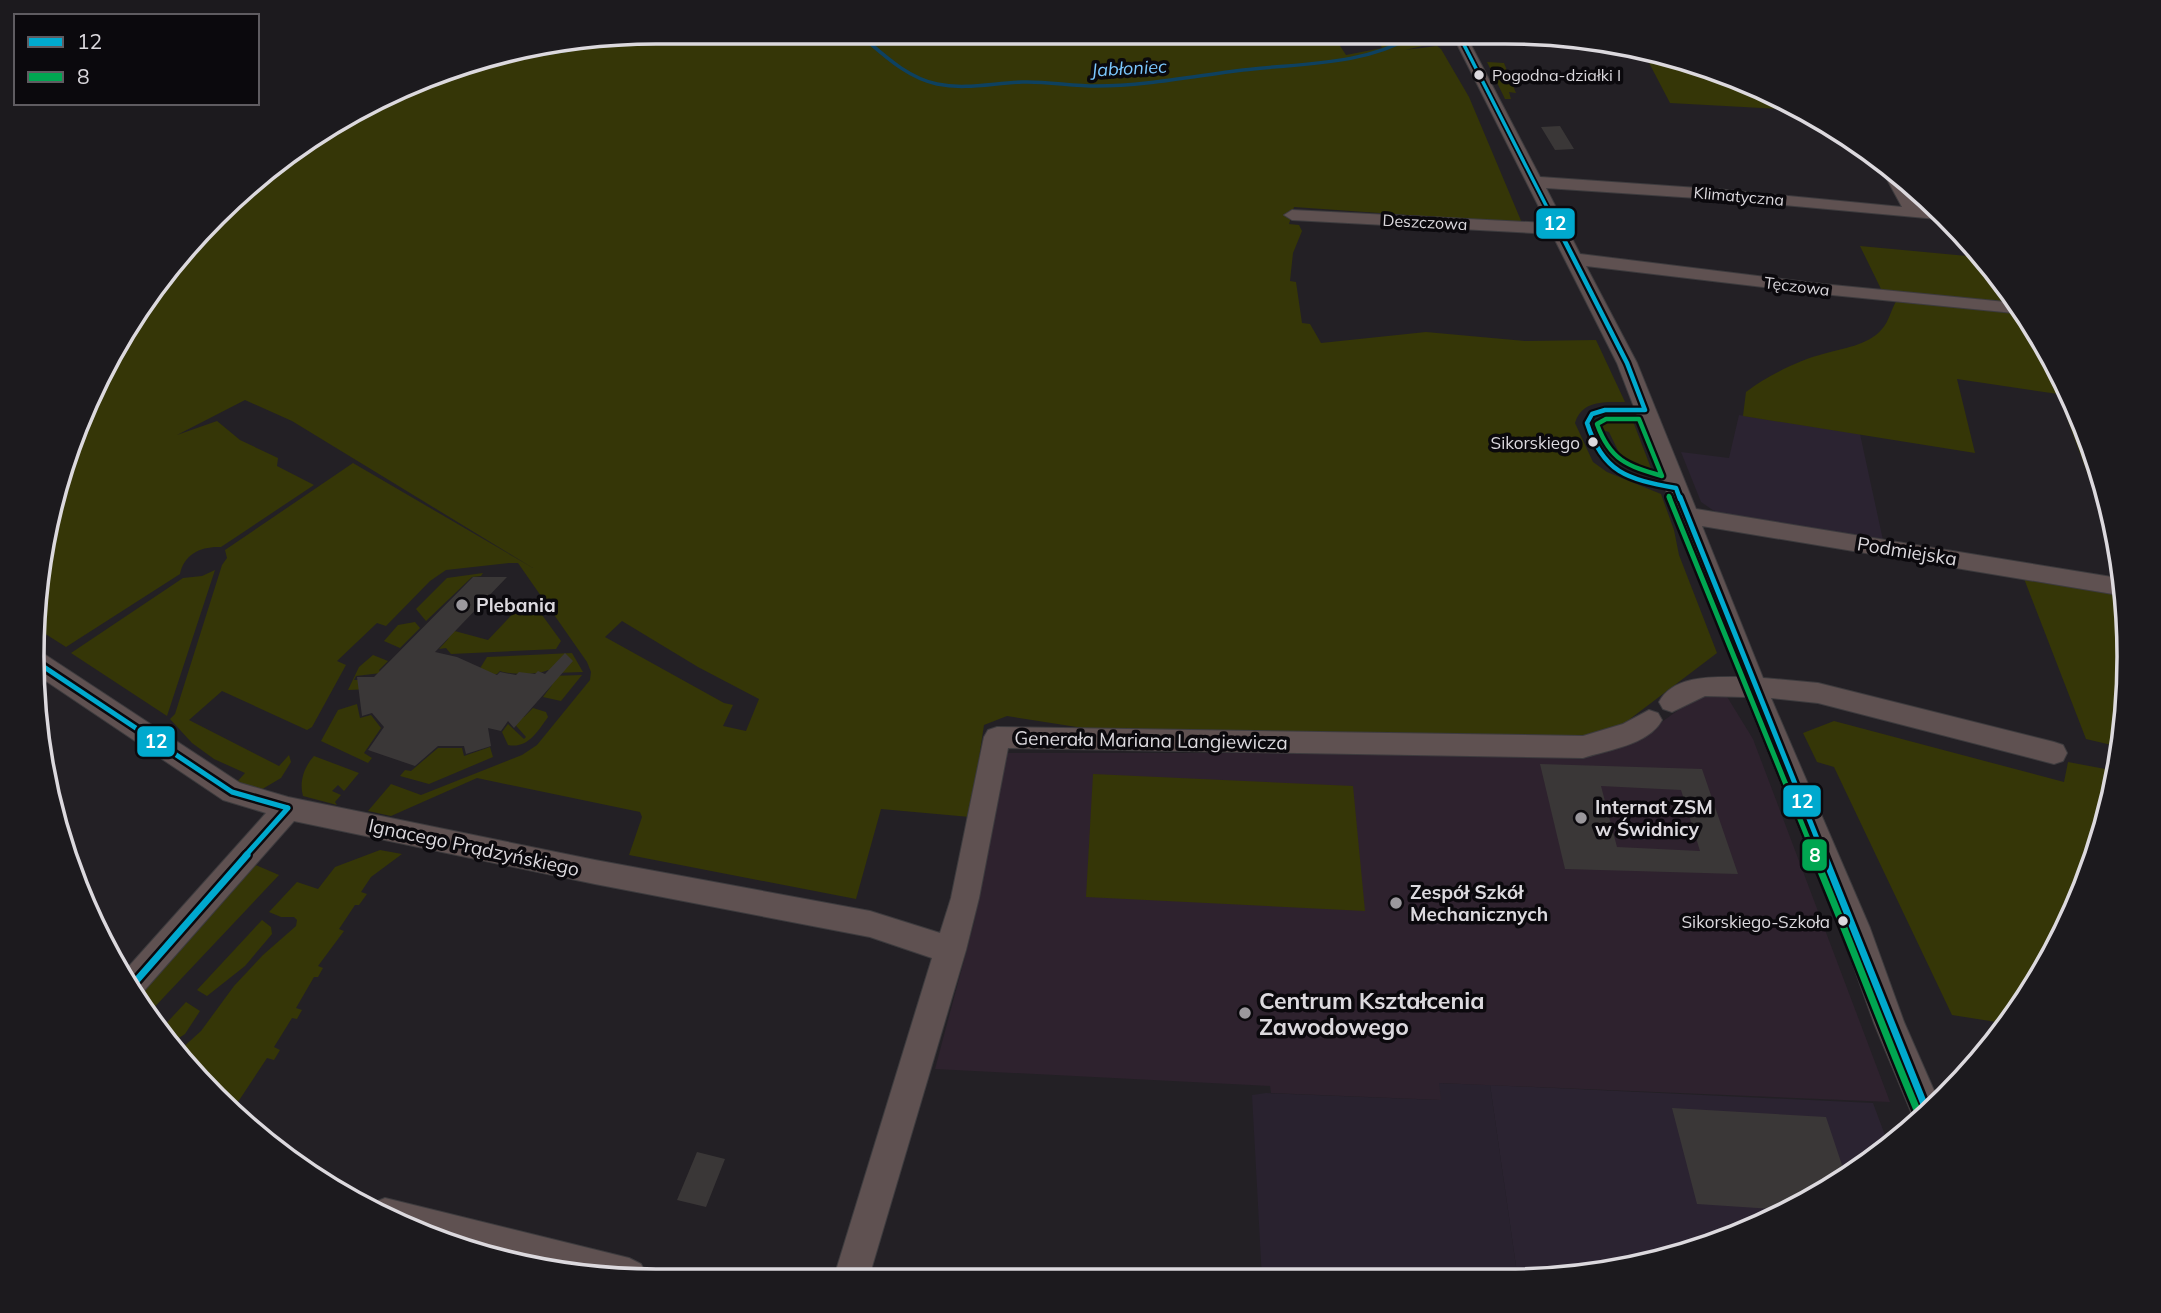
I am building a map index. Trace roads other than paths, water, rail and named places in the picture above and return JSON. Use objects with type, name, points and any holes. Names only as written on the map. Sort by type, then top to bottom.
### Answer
[{"type":"street","points":[[1463,44],[1559,229],[1578,259],[1627,363],[1924,1103]]},
{"type":"street","name":"Klimatyczna","points":[[1535,183],[1660,189],[1929,214]]},
{"type":"street","points":[[1901,189],[1914,213]]},
{"type":"street","name":"Deszczowa","points":[[1292,215],[1559,229]]},
{"type":"street","name":"Tęczowa","points":[[1578,259],[1822,289],[2008,308]]},
{"type":"street","name":"Podmiejska","points":[[1689,516],[2113,586]]},
{"type":"street","name":"Ignacego Prądzyńskiego","points":[[44,667],[232,793],[288,808],[595,872],[870,924],[951,950]]},
{"type":"street","points":[[1672,702],[1702,686],[1818,693],[2054,753]]},
{"type":"street","name":"Generała Mariana Langiewicza","points":[[853,1269],[951,950],[965,898],[997,737],[1583,747],[1631,732],[1648,720]]},
{"type":"street","points":[[137,980],[288,808]]},
{"type":"street","points":[[433,1227],[584,1265]]},
{"type":"waterway","name":"Jabłoniec","points":[[871,44],[894,63],[925,81],[958,86],[1022,82],[1096,86],[1152,83],[1243,70],[1330,62],[1373,53],[1397,44]]},
{"type":"place","name":"Pogodna-działki I","points":[[1479,75]]},
{"type":"place","name":"Sikorskiego","points":[[1593,442]]},
{"type":"place","name":"Plebania","points":[[462,605]]},
{"type":"place","name":"Internat ZSM w Świdnicy","points":[[1581,818]]},
{"type":"place","name":"Zespół Szkół Mechanicznych","points":[[1396,903]]},
{"type":"place","name":"Sikorskiego-Szkoła","points":[[1843,921]]},
{"type":"place","name":"Centrum Kształcenia Zawodowego","points":[[1245,1013]]}]
